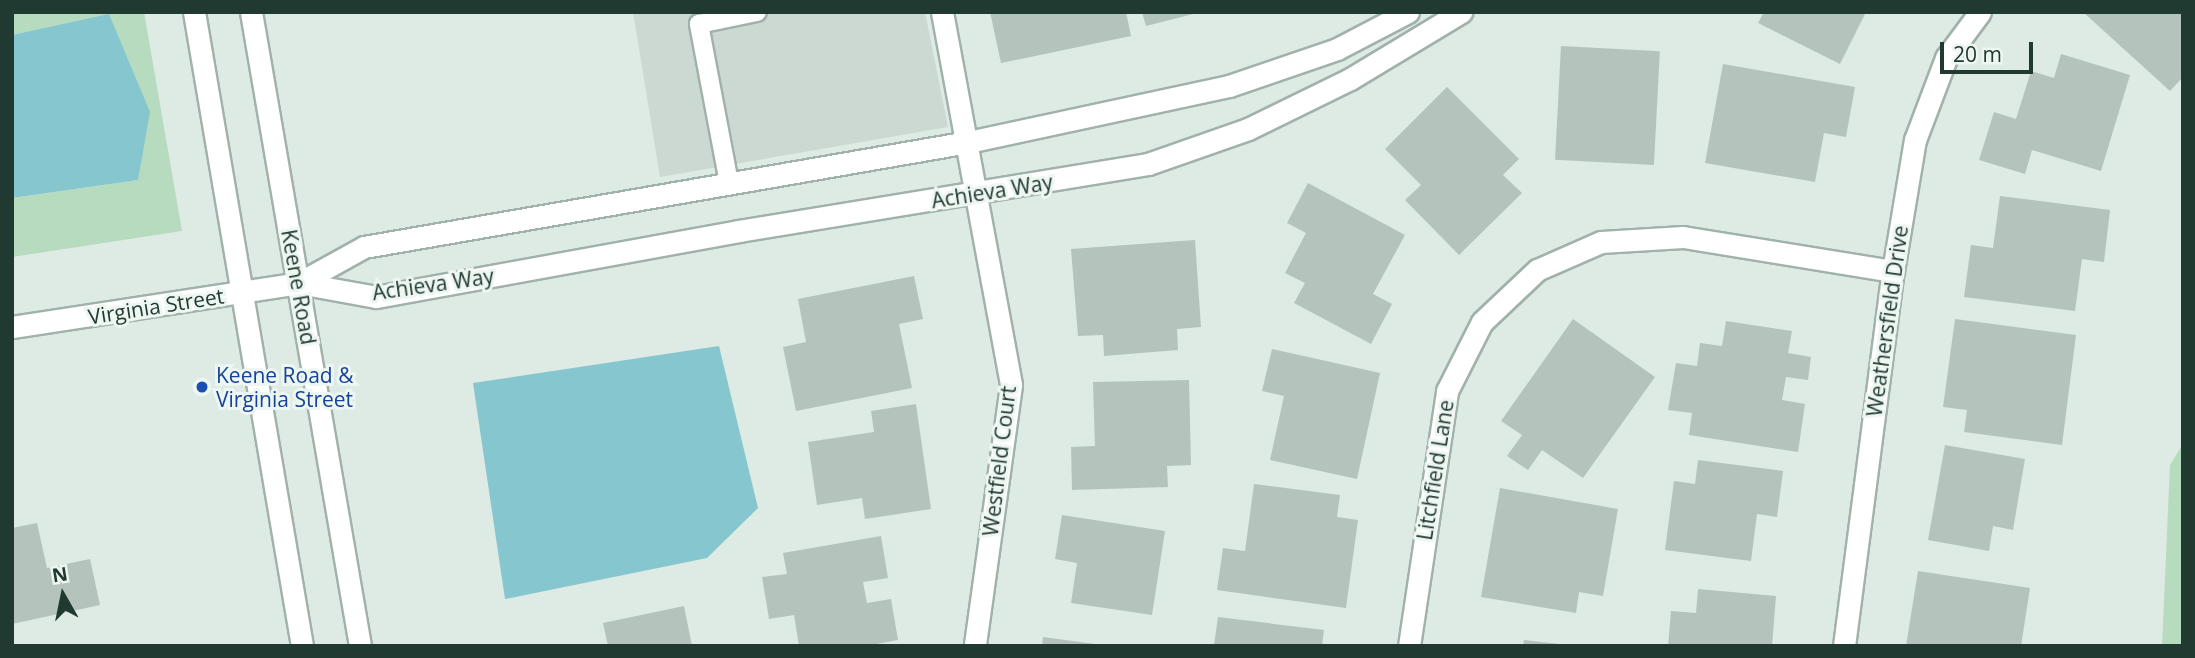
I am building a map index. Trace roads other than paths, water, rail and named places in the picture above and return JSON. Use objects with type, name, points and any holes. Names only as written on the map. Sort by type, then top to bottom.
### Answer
[{"type":"street","points":[[194,12],[302,646]]},
{"type":"street","name":"Keene Road","points":[[251,12],[360,646]]},
{"type":"street","name":"Westfield Court","points":[[942,12],[978,194],[1010,385],[975,646]]},
{"type":"street","points":[[299,284],[364,247],[968,142],[1229,86],[1337,49],[1408,12]]},
{"type":"street","name":"Achieva Way","points":[[299,284],[376,296],[739,230],[978,194],[1148,164],[1248,129],[1350,79],[1461,12]]},
{"type":"street","name":"Weathersfield Drive","points":[[1844,646],[1893,271],[1915,140],[1946,58],[1980,12]]},
{"type":"street","name":"Litchfield Lane","points":[[1409,646],[1447,391],[1482,322],[1537,270],[1601,242],[1683,237],[1893,271]]},
{"type":"street","name":"Virginia Street","points":[[12,327],[299,284]]},
{"type":"lane","points":[[729,183],[699,24],[757,12]]},
{"type":"water","points":[[109,14],[150,112],[138,180],[12,198],[12,35]]},
{"type":"water","points":[[719,346],[758,508],[707,558],[505,599],[473,383]]},
{"type":"place","name":"Keene Road & Virginia Street","points":[[202,387]]}]
